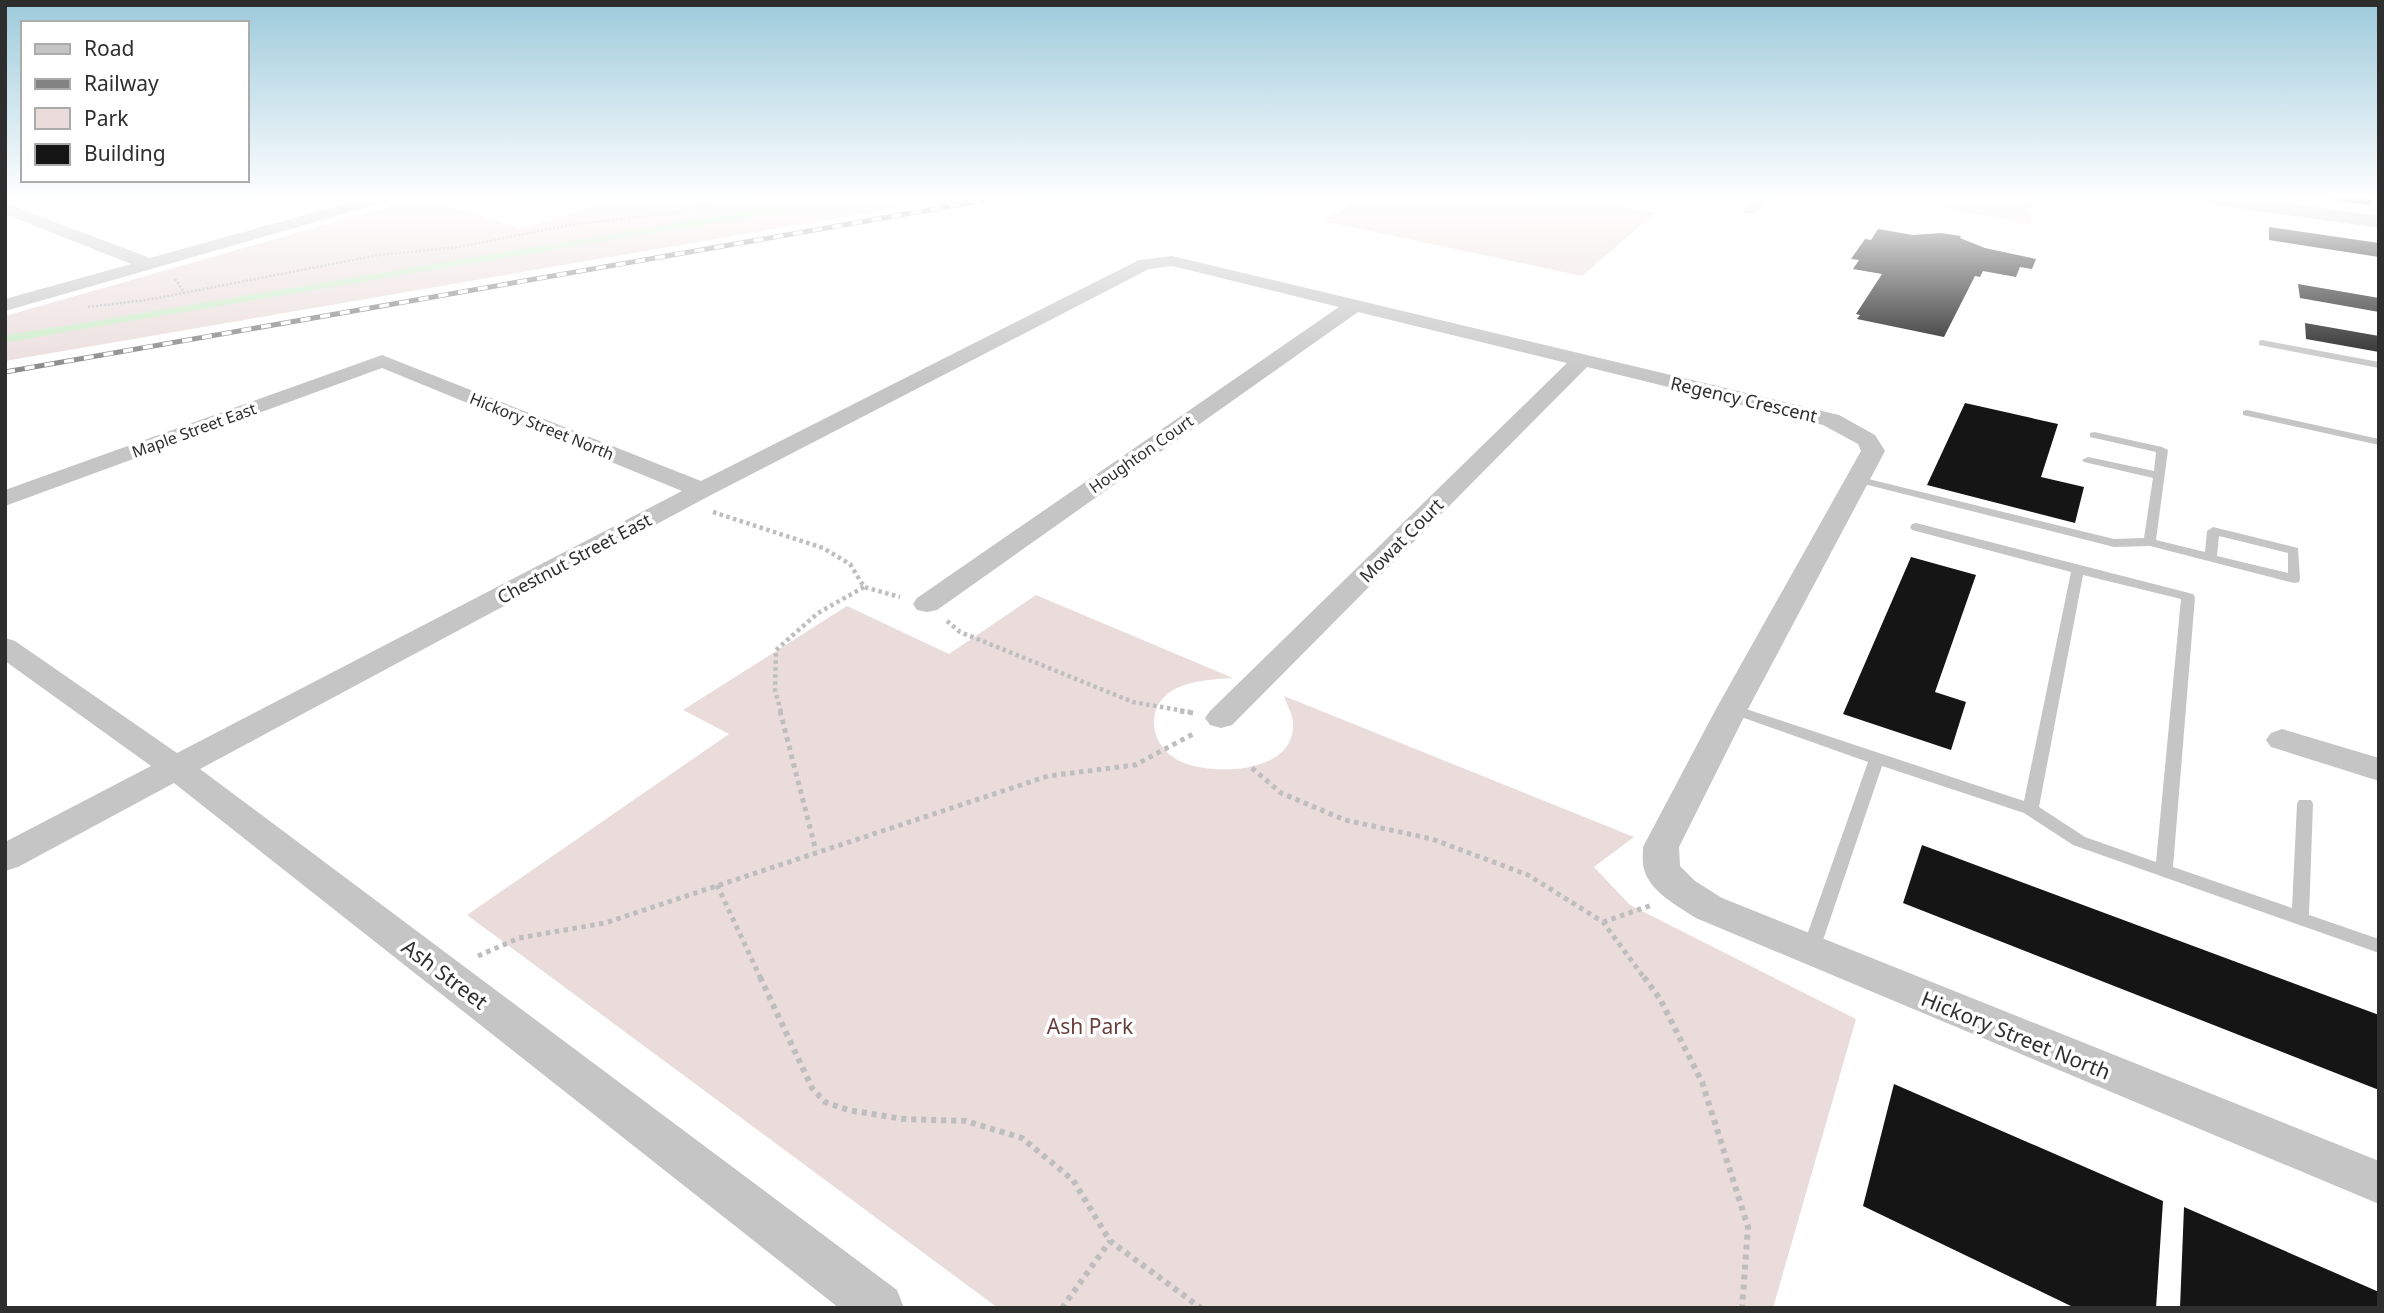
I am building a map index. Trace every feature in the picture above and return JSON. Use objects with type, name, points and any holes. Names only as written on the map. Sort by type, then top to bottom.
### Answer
[{"type":"street","points":[[134,258],[149,264]]},
{"type":"street","points":[[5,305],[169,258]]},
{"type":"street","name":"Regency Crescent","points":[[1145,264],[1172,261],[1356,304],[1830,420],[1867,440],[1872,451],[1732,709],[1661,847],[1659,887]]},
{"type":"street","name":"Chestnut Street East","points":[[5,858],[702,490],[1145,264]]},
{"type":"street","name":"Houghton Court","points":[[926,604],[1356,304]]},
{"type":"street","name":"Hickory Street North","points":[[382,361],[702,490]]},
{"type":"street","name":"Maple Street East","points":[[5,499],[382,361]]},
{"type":"street","name":"Mowat Court","points":[[1222,718],[1581,361]]},
{"type":"street","name":"Ash Street","points":[[5,647],[175,767],[879,1308]]},
{"type":"street","points":[[2282,740],[2379,769]]},
{"type":"street","name":"Hickory Street North","points":[[1659,887],[1682,891],[1709,908],[1810,952],[2379,1183]]},
{"type":"lane","points":[[2262,343],[2379,365]]},
{"type":"lane","points":[[2247,413],[2379,442]]},
{"type":"lane","points":[[2094,435],[2162,450],[2150,542]]},
{"type":"lane","points":[[2088,460],[2160,476]]},
{"type":"lane","points":[[1856,479],[2114,543],[2150,542],[2211,558],[2294,579],[2294,551],[2213,531],[2211,558]]},
{"type":"lane","points":[[1916,527],[2188,597],[2164,871]]},
{"type":"lane","points":[[2030,809],[2078,570]]},
{"type":"lane","points":[[1732,709],[2030,809],[2079,841],[2379,946]]},
{"type":"lane","points":[[1810,952],[1877,759]]},
{"type":"lane","points":[[2300,918],[2305,804]]},
{"type":"path","points":[[82,307],[147,300],[365,258]]},
{"type":"path","points":[[816,851],[775,690],[776,650],[818,613],[864,587]]},
{"type":"path","points":[[442,971],[519,938],[606,923],[1048,776],[1135,765],[1222,718]]},
{"type":"path","points":[[1252,768],[1281,793],[1345,820],[1432,839],[1528,875],[1603,922],[1660,999],[1702,1082],[1748,1227],[1742,1308]]},
{"type":"path","points":[[717,885],[811,1088],[824,1102],[848,1110],[903,1119],[966,1121],[1022,1138],[1073,1180],[1110,1241],[1201,1308]]},
{"type":"path","points":[[1603,922],[1659,887]]},
{"type":"path","points":[[1062,1308],[1110,1241]]},
{"type":"green space","points":[[208,258],[603,258],[5,361],[5,316]]},
{"type":"green space","points":[[1499,258],[1603,258],[1582,276]]},
{"type":"green space","name":"Ash Park","points":[[1036,595],[1233,678],[1184,685],[1162,699],[1154,717],[1154,727],[1161,745],[1176,759],[1190,765],[1226,769],[1245,768],[1279,755],[1289,743],[1293,727],[1284,696],[1634,837],[1594,867],[1630,905],[1856,1019],[1773,1308],[998,1308],[467,915],[729,734],[683,710],[847,606],[949,654]]},
{"type":"building","points":[[1851,259],[2036,259],[2032,269],[2020,267],[2016,277],[1983,271],[1980,277],[1975,276],[1944,337],[1857,319],[1860,315],[1856,314],[1882,274],[1853,269],[1859,260]]},
{"type":"building","points":[[2298,284],[2379,298],[2379,312],[2300,298]]},
{"type":"building","points":[[2305,323],[2379,336],[2379,352],[2306,339]]},
{"type":"building","points":[[1965,403],[2058,424],[2041,477],[2084,487],[2075,523],[1927,485]]},
{"type":"building","points":[[1911,557],[1976,575],[1935,692],[1966,702],[1951,750],[1843,714]]},
{"type":"building","points":[[1922,845],[2379,1015],[2379,1090],[1903,903]]},
{"type":"building","points":[[1894,1084],[2163,1201],[2156,1308],[2075,1308],[1863,1206]]},
{"type":"building","points":[[2184,1207],[2379,1292],[2379,1308],[2180,1308]]},
{"type":"waterway","points":[[47,332],[486,258]]},
{"type":"waterway","points":[[5,339],[58,330]]},
{"type":"railway","points":[[5,372],[654,258]]}]
